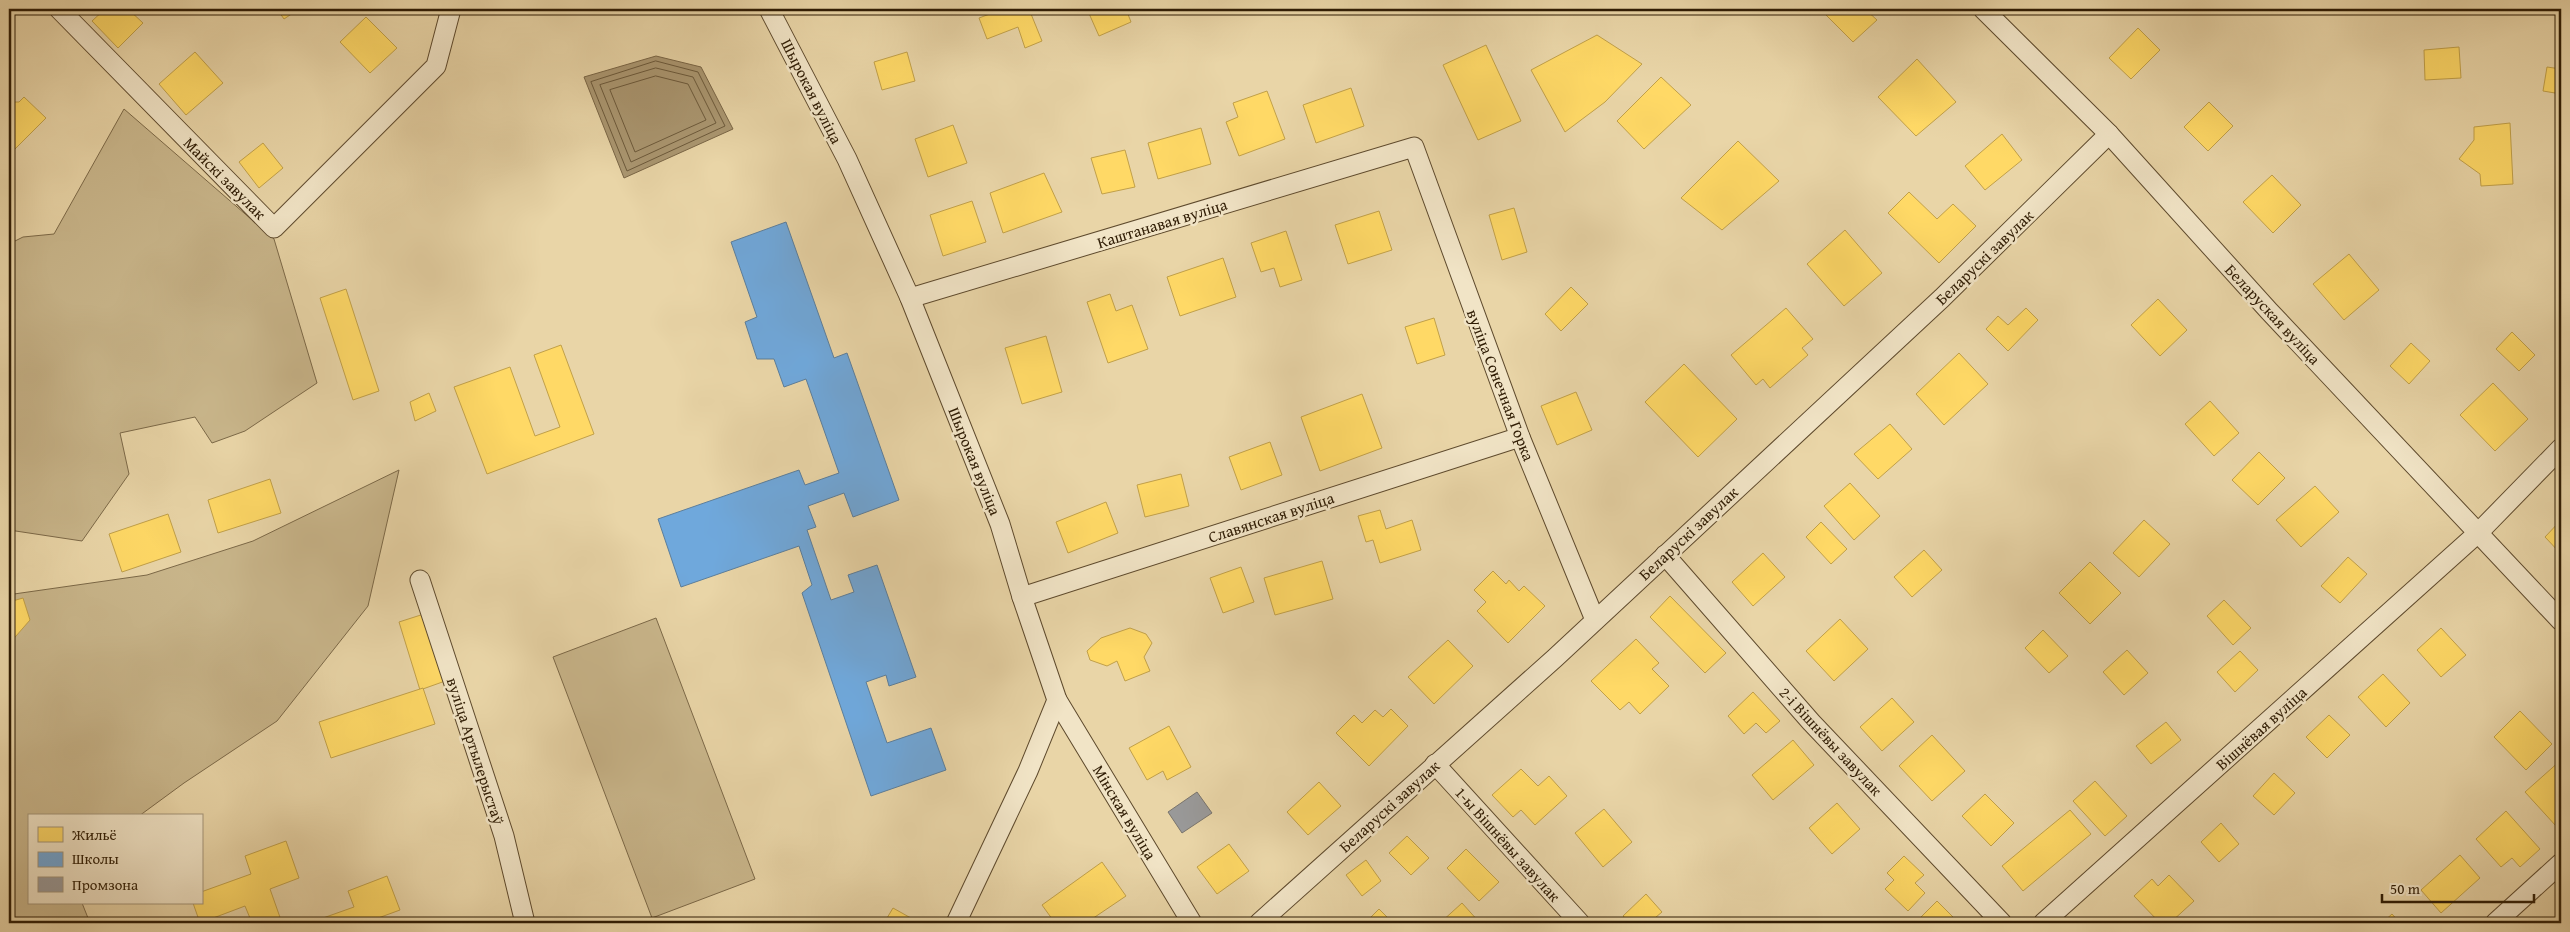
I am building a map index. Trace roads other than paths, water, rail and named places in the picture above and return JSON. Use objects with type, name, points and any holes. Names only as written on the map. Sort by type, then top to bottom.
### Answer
[{"type":"street","name":"Майскі завулак","points":[[59,9],[274,228],[436,66],[451,9]]},
{"type":"street","name":"Шырокая вуліца","points":[[769,9],[847,159],[910,298],[1000,524],[1022,597],[1057,700]]},
{"type":"street","name":"Беларуская вуліца","points":[[1983,9],[2109,134],[2269,311],[2561,621]]},
{"type":"street","name":"Беларускі завулак","points":[[1259,923],[1595,620],[1942,298],[2109,134]]},
{"type":"street","name":"Каштанавая вуліца","points":[[910,298],[1414,147]]},
{"type":"street","name":"вуліца Сонечная Горка","points":[[1414,147],[1520,436],[1595,620]]},
{"type":"street","name":"Славянская вуліца","points":[[1022,597],[1520,436]]},
{"type":"street","name":"Вішнёвая вуліца","points":[[2044,923],[2479,532],[2561,448]]},
{"type":"street","name":"2-і Вішнёвы завулак","points":[[1665,555],[1811,722],[2002,923]]},
{"type":"street","name":"вуліца Артылерыстаў","points":[[420,580],[504,836],[525,923]]},
{"type":"street","points":[[956,923],[1028,771],[1057,700]]},
{"type":"street","name":"Мінская вуліца","points":[[1057,700],[1192,923]]},
{"type":"street","name":"1-ы Вішнёвы завулак","points":[[1435,764],[1580,923]]},
{"type":"street","points":[[2495,923],[2561,863]]},
{"type":"water","points":[[656,56],[701,67],[733,129],[624,178],[584,77]]}]
